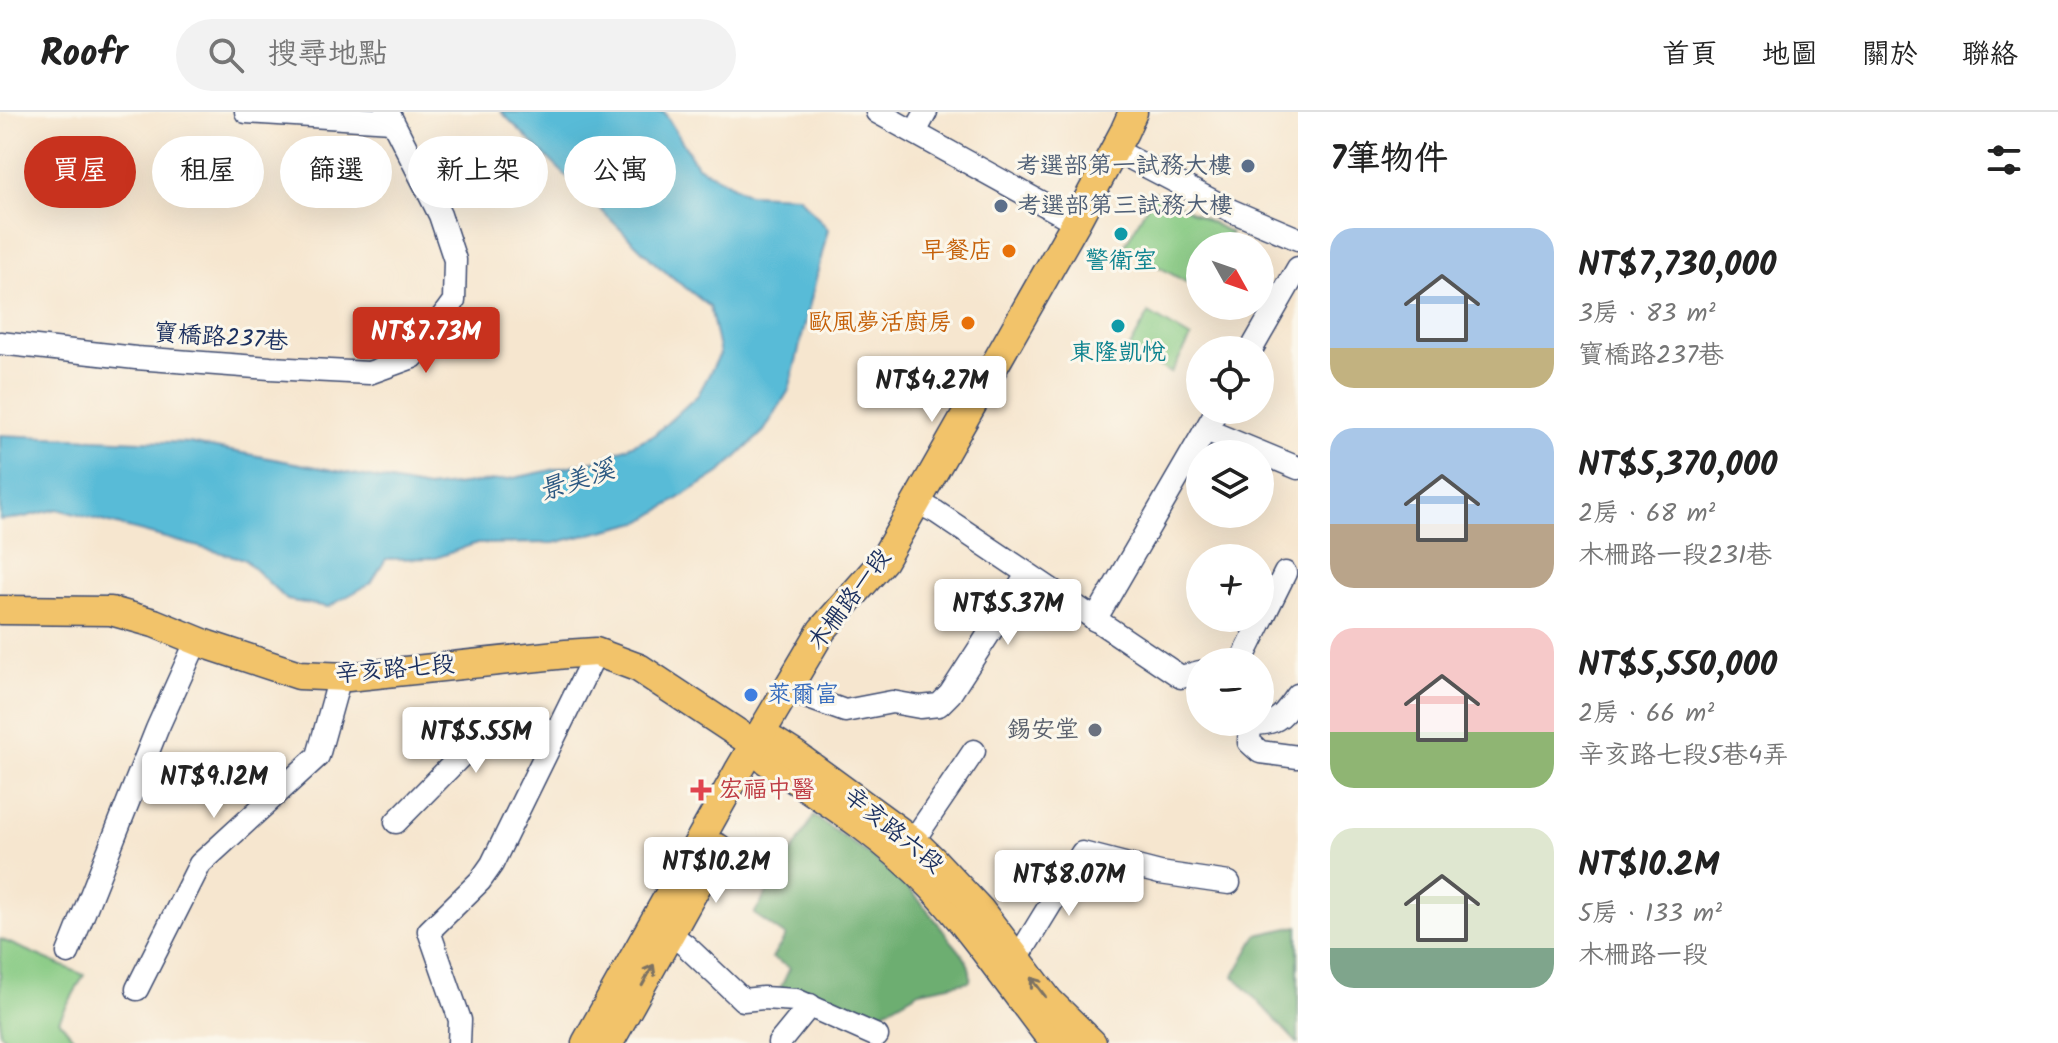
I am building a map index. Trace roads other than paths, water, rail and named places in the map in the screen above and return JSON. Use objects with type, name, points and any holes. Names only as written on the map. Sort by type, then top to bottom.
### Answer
[{"type":"main road","name":"木柵路一段","points":[[609,1043],[670,934],[822,630],[883,561],[920,504],[1076,222],[1119,152],[1133,112]]},
{"type":"main road","name":"木柵路一段","points":[[586,1043],[765,749],[803,696],[920,504],[1142,112]]},
{"type":"main road","name":"辛亥路七段","points":[[0,610],[111,611],[154,623],[299,675],[340,677],[596,652],[639,668],[765,749]]},
{"type":"main road","name":"辛亥路六段","points":[[765,749],[794,754],[913,841],[980,910],[1049,1001],[1092,1043]]},
{"type":"main road","name":"辛亥路六段","points":[[765,749],[904,860],[931,886],[1045,1031],[1058,1043]]},
{"type":"street","points":[[246,112],[390,116]]},
{"type":"street","points":[[877,112],[920,122],[1076,222]]},
{"type":"street","name":"寶橋路237巷","points":[[0,343],[151,359],[369,373],[413,357],[454,301],[455,260],[440,215],[390,116]]},
{"type":"street","points":[[1119,152],[1232,211],[1298,239]]},
{"type":"street","points":[[1259,336],[1298,268]]},
{"type":"street","points":[[1095,620],[1209,424]]},
{"type":"street","points":[[1206,430],[1298,468]]},
{"type":"street","points":[[920,504],[1181,677],[1186,676]]},
{"type":"street","points":[[1248,648],[1285,573]]},
{"type":"street","points":[[803,696],[845,711],[892,702],[920,707],[939,705],[950,694],[1027,575]]},
{"type":"street","points":[[68,953],[157,729],[197,640]]},
{"type":"street","points":[[459,1043],[460,1020],[429,931],[480,881],[492,864],[596,652]]},
{"type":"street","points":[[137,989],[200,864],[318,756],[340,677]]},
{"type":"street","points":[[1274,721],[1283,715],[1298,695]]},
{"type":"street","points":[[396,822],[460,757],[485,738],[558,729]]},
{"type":"street","points":[[1249,736],[1249,742],[1260,752],[1298,757]]},
{"type":"street","points":[[1260,736],[1266,741],[1281,744],[1298,743]]},
{"type":"street","points":[[913,841],[974,751]]},
{"type":"street","points":[[1017,959],[1082,853],[1160,873],[1229,883]]},
{"type":"street","points":[[670,934],[743,1000],[796,1000],[880,1033]]},
{"type":"street","points":[[779,1043],[810,1005]]},
{"type":"water","name":"景美溪","points":[[501,112],[664,112],[697,166],[748,194],[798,196],[828,229],[789,390],[764,431],[722,471],[643,521],[554,543],[474,544],[436,558],[386,559],[371,583],[328,607],[287,600],[244,559],[57,509],[0,520],[0,435],[189,443],[427,488],[509,479],[599,460],[654,435],[698,395],[720,354],[710,307],[657,265],[599,208],[676,208],[676,136],[564,136],[564,174],[548,158],[548,136],[525,136]]},
{"type":"place","name":"考選部第一試務大樓","points":[[1248,166]]},
{"type":"place","name":"考選部第三試務大樓","points":[[1001,206]]},
{"type":"place","name":"警衛室","points":[[1121,234]]},
{"type":"place","name":"早餐店","points":[[1009,251]]},
{"type":"place","name":"歐風夢活廚房","points":[[968,323]]},
{"type":"place","name":"東隆凱悅","points":[[1118,326]]},
{"type":"place","name":"萊爾富","points":[[751,695]]},
{"type":"place","name":"錫安堂","points":[[1095,730]]},
{"type":"place","name":"宏福中醫","points":[[701,790]]}]
